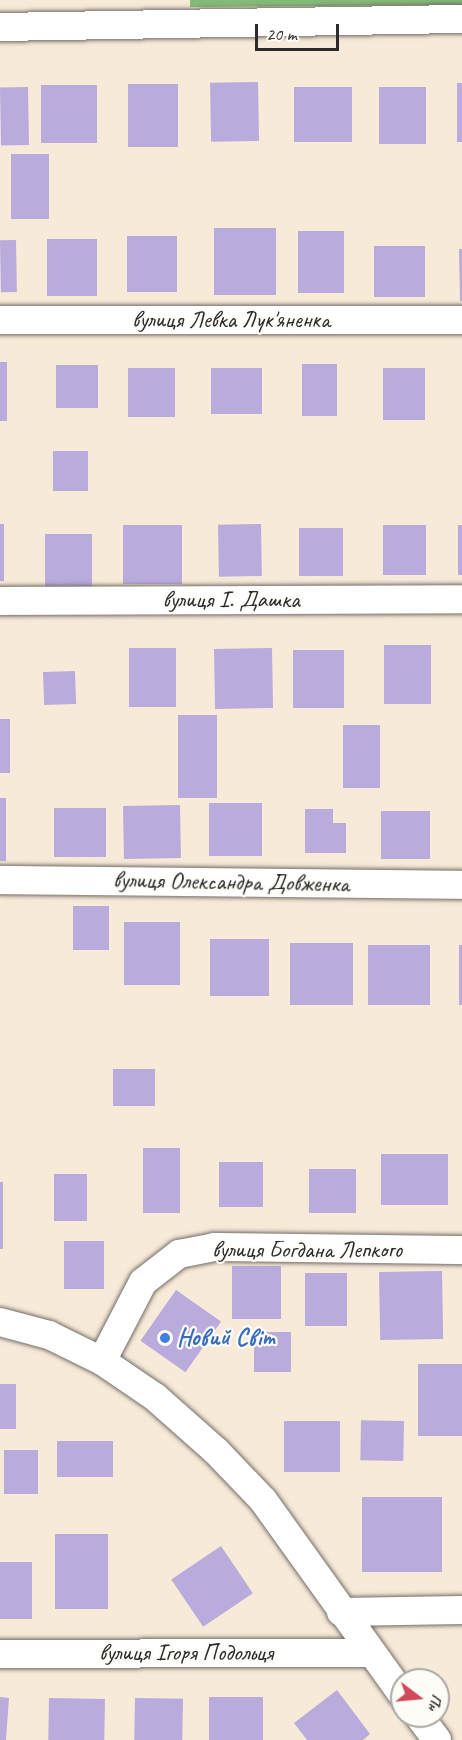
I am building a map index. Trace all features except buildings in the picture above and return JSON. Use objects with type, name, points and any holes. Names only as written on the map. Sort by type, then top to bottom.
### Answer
[{"type":"street","points":[[0,27],[462,19]]},
{"type":"street","name":"вулиця Левка Лук'яненка","points":[[0,320],[462,320]]},
{"type":"street","name":"вулиця І. Дашка","points":[[0,601],[462,599]]},
{"type":"street","name":"вулиця Олександра Довженка","points":[[0,880],[462,885]]},
{"type":"street","name":"вулиця Богдана Лепкого","points":[[102,1361],[143,1282],[179,1254],[214,1247],[462,1250]]},
{"type":"street","points":[[0,1322],[49,1335],[102,1361],[155,1397],[263,1500],[340,1612],[390,1678]]},
{"type":"street","points":[[340,1612],[462,1610]]},
{"type":"street","name":"вулиця Ігоря Подольця","points":[[0,1653],[371,1653]]},
{"type":"green space","points":[[190,0],[462,0],[462,5],[190,7]]},
{"type":"place","name":"Новий Світ","points":[[165,1338]]}]
